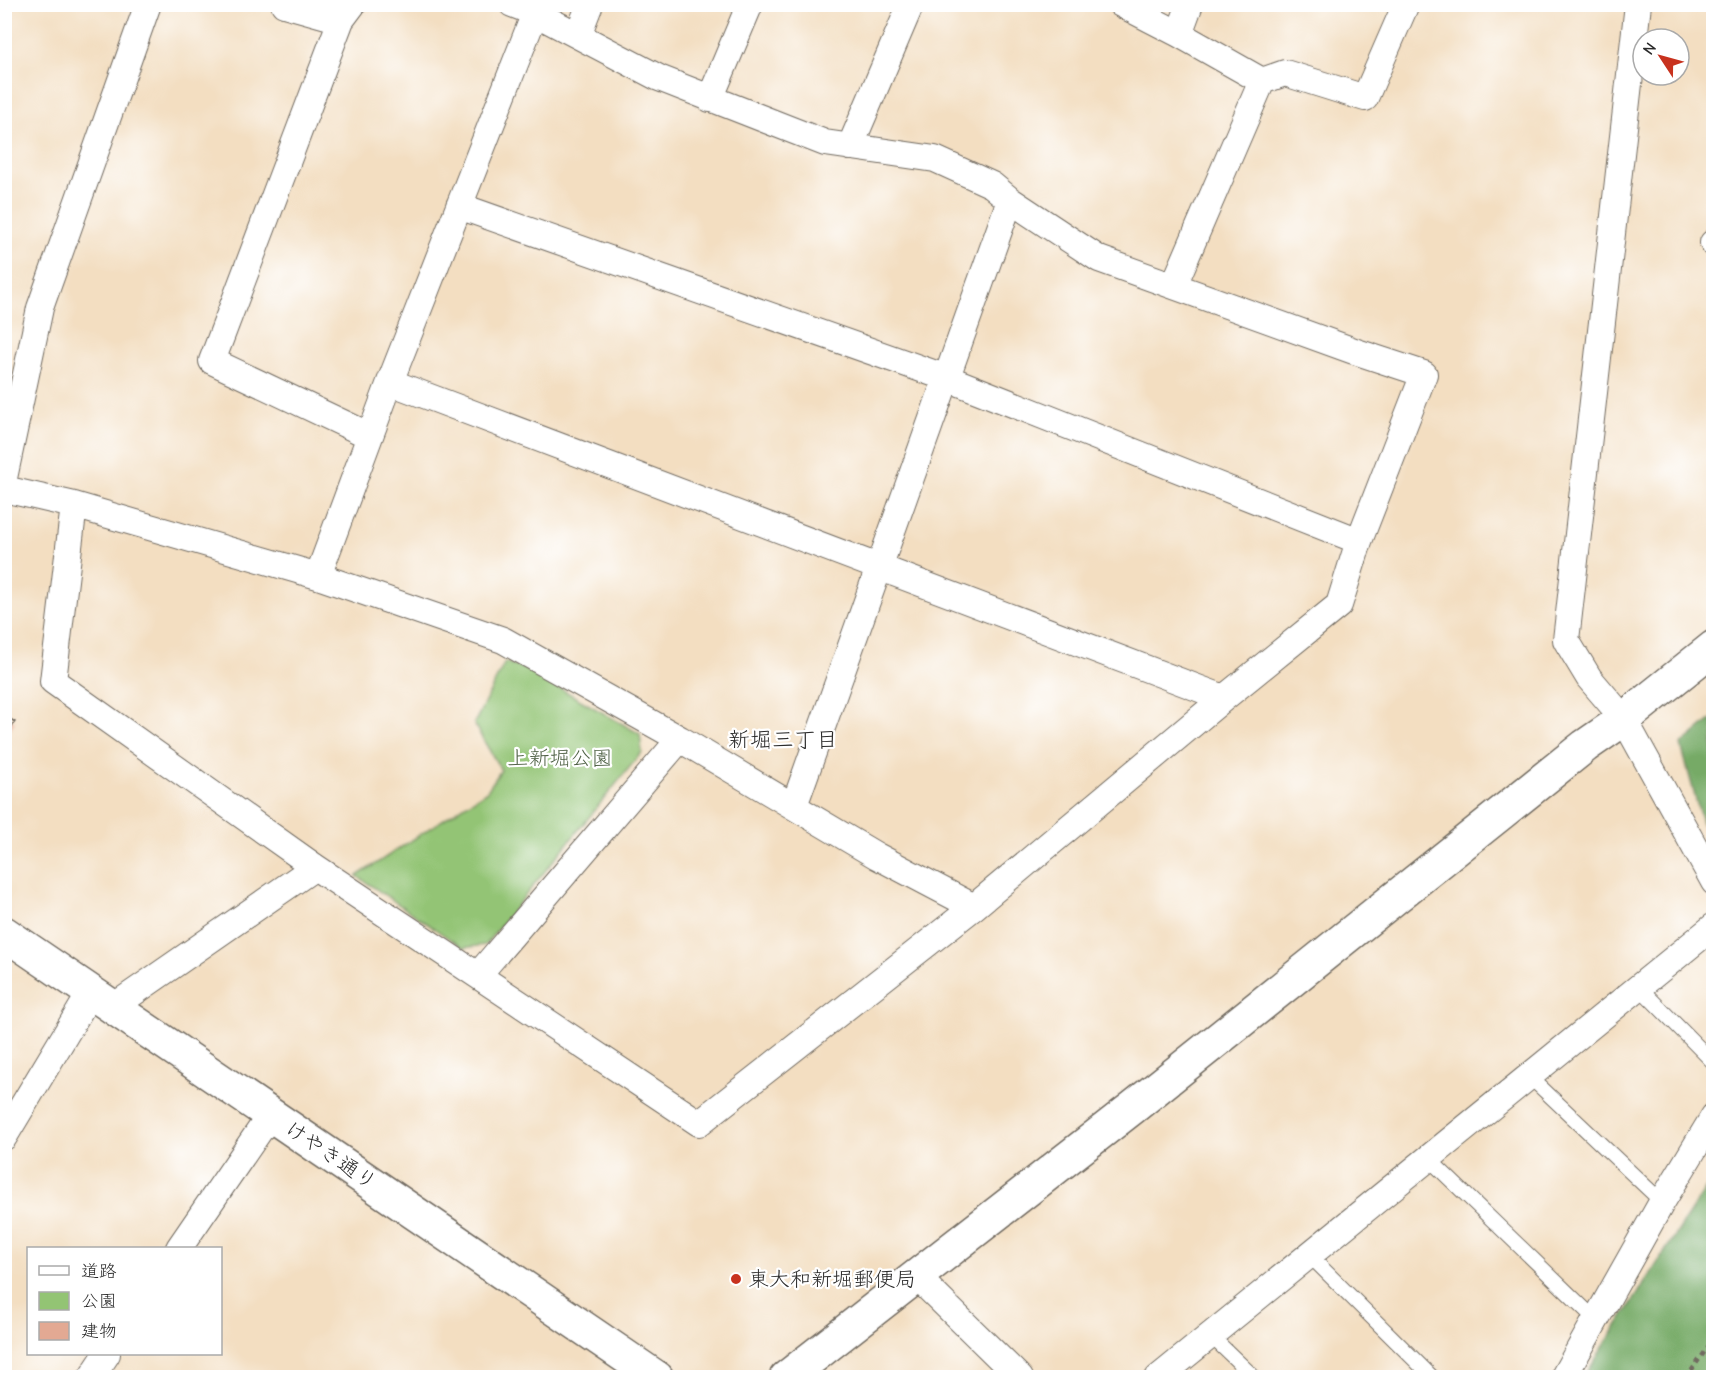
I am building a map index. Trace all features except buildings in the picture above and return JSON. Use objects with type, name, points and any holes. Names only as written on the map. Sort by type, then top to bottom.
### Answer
[{"type":"street","points":[[4,478],[40,308],[148,4]]},
{"type":"street","points":[[284,4],[347,12],[213,361],[370,436]]},
{"type":"street","points":[[578,35],[590,4]]},
{"type":"street","points":[[710,99],[750,4]]},
{"type":"street","points":[[850,147],[910,4]]},
{"type":"street","points":[[1120,4],[1262,81]]},
{"type":"street","points":[[1179,34],[1190,4]]},
{"type":"street","points":[[1174,285],[1262,81],[1285,73],[1365,98],[1406,4]]},
{"type":"street","points":[[1638,4],[1566,640],[1589,678],[1624,718],[1713,882]]},
{"type":"street","points":[[74,505],[53,681],[315,867],[699,1123],[974,907],[1339,605],[1359,541],[1424,374],[1099,259],[1010,200],[992,185],[935,159],[825,143],[659,78],[524,9],[459,206],[390,382],[318,576]]},
{"type":"street","points":[[794,806],[1010,200]]},
{"type":"street","points":[[459,206],[947,378],[1359,541]]},
{"type":"street","points":[[390,382],[1224,698]]},
{"type":"street","points":[[4,489],[74,505],[318,576],[503,640],[680,739],[877,856],[974,907]]},
{"type":"street","points":[[786,1377],[1145,1097],[1713,646]]},
{"type":"street","points":[[478,975],[680,739]]},
{"type":"street","points":[[4,1137],[102,1000],[315,867]]},
{"type":"street","points":[[1158,1377],[1713,926]]},
{"type":"street","name":"けやき通り","points":[[4,933],[657,1377]]},
{"type":"street","points":[[180,1247],[271,1114]]},
{"type":"street","points":[[1563,1377],[1713,1116]]},
{"type":"street","points":[[916,1276],[1020,1377]]},
{"type":"street","points":[[91,1377],[106,1355]]},
{"type":"lane","points":[[1639,987],[1713,1063]]},
{"type":"lane","points":[[1529,1076],[1662,1202]]},
{"type":"lane","points":[[1428,1158],[1596,1320]]},
{"type":"lane","points":[[1309,1255],[1433,1377]]},
{"type":"lane","points":[[1210,1335],[1255,1377]]},
{"type":"path","points":[[1686,1377],[1713,1339]]},
{"type":"green space","name":"上新堀公園","points":[[505,662],[528,670],[640,734],[642,752],[485,945],[463,948],[357,876],[487,791],[501,770],[474,724]]},
{"type":"green space","points":[[1713,718],[1713,843],[1703,826],[1681,745]]},
{"type":"green space","points":[[1713,1177],[1713,1377],[1584,1377]]},
{"type":"place","name":"東大和新堀郵便局","points":[[736,1279]]},
{"type":"district","name":"新堀三丁目","points":[[783,740]]}]
